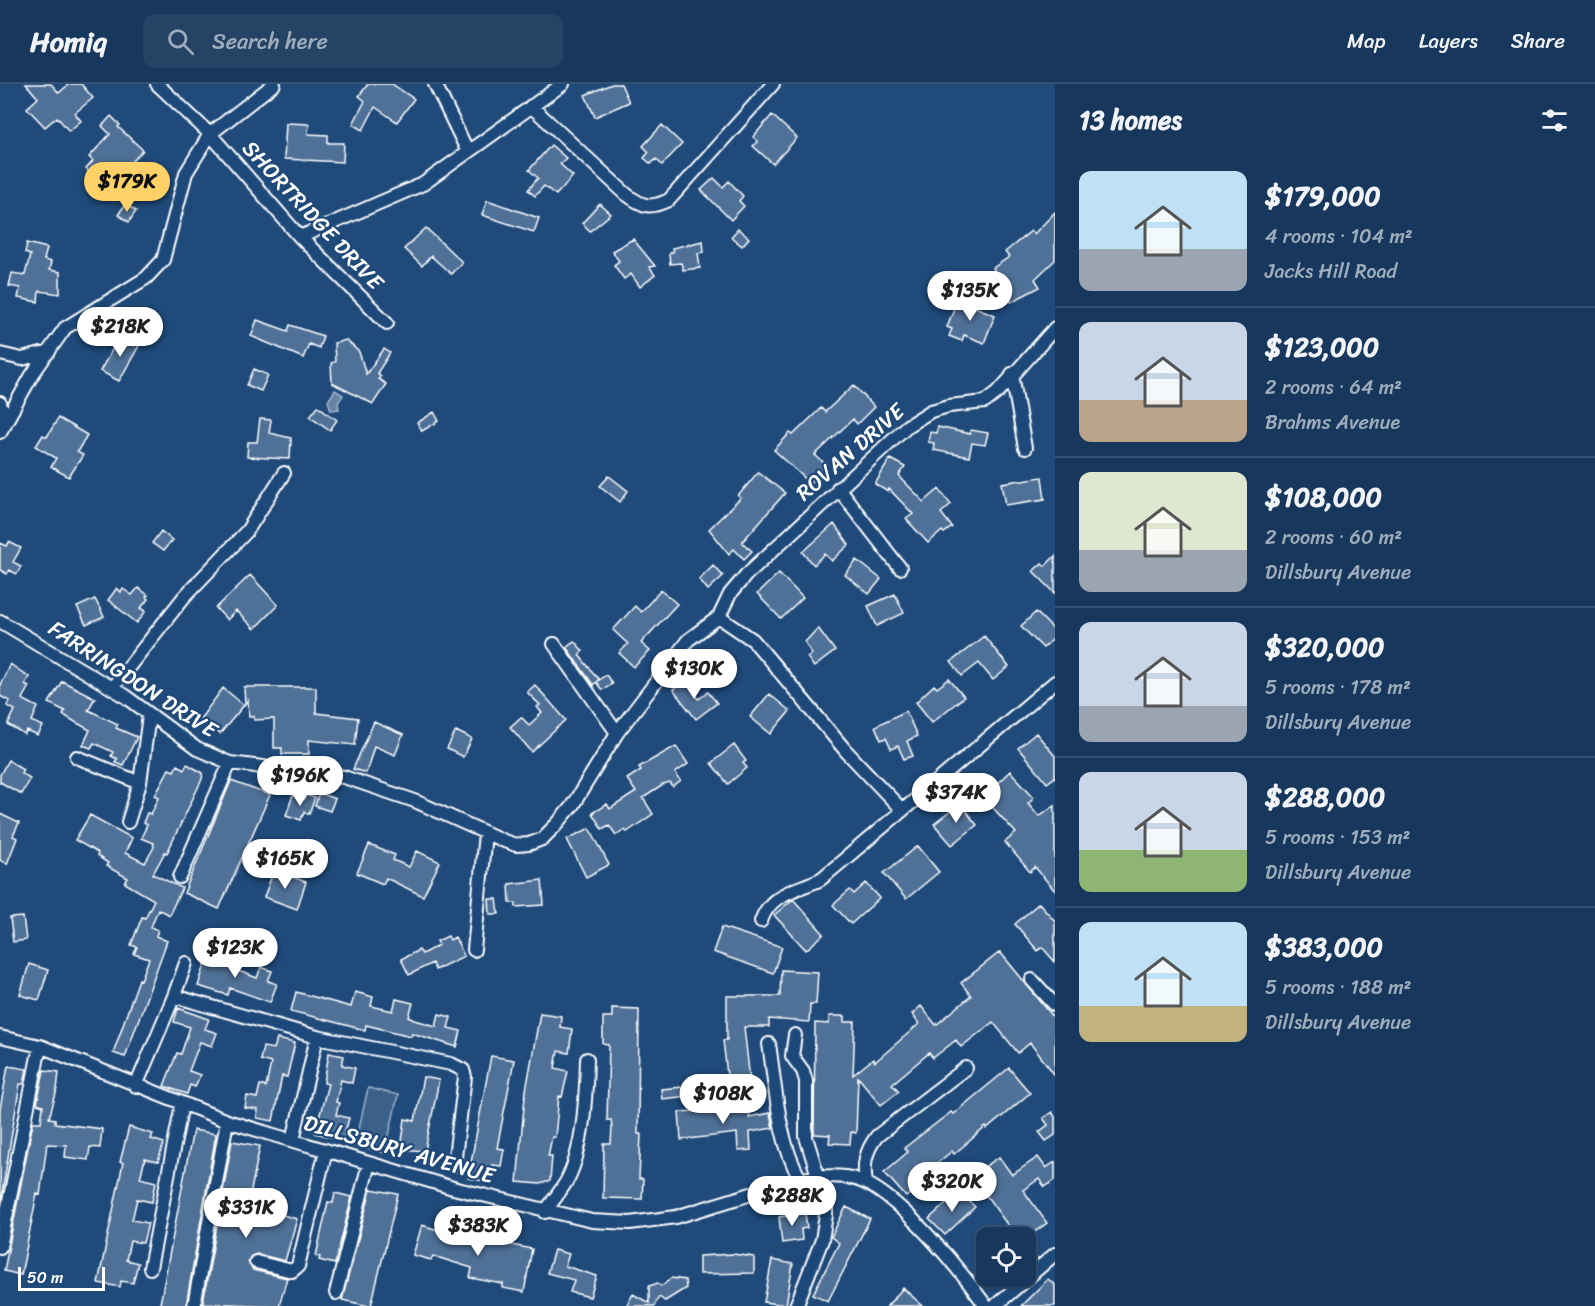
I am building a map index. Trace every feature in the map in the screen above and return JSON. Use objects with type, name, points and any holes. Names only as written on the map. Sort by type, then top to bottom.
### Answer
[{"type":"street","name":"SHORTRIDGE DRIVE","points":[[157,84],[210,134],[300,237],[387,323]]},
{"type":"street","points":[[3,428],[32,375],[65,328],[146,278],[163,260],[186,173],[210,134],[274,84]]},
{"type":"street","points":[[435,84],[468,152]]},
{"type":"street","points":[[300,237],[423,184],[563,84]]},
{"type":"street","points":[[531,106],[626,195],[639,204],[655,207],[669,200],[769,85]]},
{"type":"street","name":"ROVAN DRIVE","points":[[719,618],[730,594],[746,575],[907,426],[931,411],[949,405],[985,402],[998,393],[1012,374],[1055,328]]},
{"type":"street","points":[[0,354],[22,359],[49,352]]},
{"type":"street","points":[[1012,374],[1025,448]]},
{"type":"street","points":[[0,403],[3,428]]},
{"type":"street","points":[[112,688],[184,597],[247,531],[284,472]]},
{"type":"street","points":[[838,488],[900,568]]},
{"type":"street","points":[[719,618],[753,640],[846,751],[902,810]]},
{"type":"street","name":"FARRINGDON DRIVE","points":[[0,621],[112,688],[197,749],[230,763],[344,777],[415,801],[516,845],[542,839],[572,806],[617,733],[688,640],[719,618]]},
{"type":"street","points":[[554,644],[617,733]]},
{"type":"street","points":[[761,921],[766,906],[778,896],[821,879],[1055,682]]},
{"type":"street","points":[[128,822],[140,783],[149,715]]},
{"type":"street","points":[[77,757],[140,783]]},
{"type":"street","points":[[180,877],[230,763]]},
{"type":"street","points":[[474,950],[485,833]]},
{"type":"street","points":[[136,1086],[186,963]]},
{"type":"street","points":[[1032,980],[1055,1005]]},
{"type":"street","points":[[174,996],[317,1037],[459,1066],[463,1070],[464,1085],[454,1165]]},
{"type":"street","points":[[795,1035],[792,1056],[803,1071],[806,1082],[806,1137],[826,1202],[822,1240],[796,1306]]},
{"type":"street","name":"DILLSBURY AVENUE","points":[[0,1037],[40,1046],[227,1121],[545,1212],[592,1221],[630,1222],[676,1217],[800,1179],[817,1177],[854,1179],[884,1194],[933,1241],[986,1306]]},
{"type":"street","points":[[293,1140],[317,1037]]},
{"type":"street","points":[[769,1044],[784,1139],[790,1162],[800,1179]]},
{"type":"street","points":[[0,1247],[40,1046]]},
{"type":"street","points":[[545,1212],[568,1180],[573,1162],[585,1108],[587,1059]]},
{"type":"street","points":[[866,1183],[864,1165],[868,1147],[877,1136],[966,1068]]},
{"type":"street","points":[[150,1268],[182,1104]]},
{"type":"street","points":[[194,1306],[227,1121]]},
{"type":"street","points":[[256,1262],[292,1271],[298,1266],[326,1150]]},
{"type":"street","points":[[336,1293],[369,1163]]},
{"type":"street","points":[[995,1306],[1055,1254]]},
{"type":"shaded area","points":[[335,390],[343,395],[338,403],[339,409],[331,410],[328,401]]},
{"type":"shaded area","points":[[368,1088],[398,1095],[385,1153],[355,1146]]},
{"type":"building","points":[[26,84],[51,84],[59,93],[69,84],[81,84],[93,98],[75,113],[81,121],[69,131],[57,117],[45,127],[27,108],[38,98]]},
{"type":"building","points":[[368,84],[392,84],[414,99],[397,122],[375,107],[363,130],[353,124],[365,101],[359,96]]},
{"type":"building","points":[[612,84],[621,84],[629,102],[595,117],[585,95]]},
{"type":"building","points":[[772,115],[797,138],[773,164],[753,146],[758,141],[753,137]]},
{"type":"building","points":[[111,116],[120,125],[118,127],[143,150],[108,188],[86,169],[93,161],[89,157],[110,134],[102,126]]},
{"type":"building","points":[[286,123],[309,124],[308,134],[328,135],[328,143],[344,143],[343,162],[284,159]]},
{"type":"building","points":[[662,125],[682,144],[662,165],[656,159],[651,164],[644,158],[649,152],[643,146]]},
{"type":"building","points":[[551,145],[566,158],[560,164],[573,176],[556,195],[544,186],[535,196],[528,190],[538,178],[529,170]]},
{"type":"building","points":[[714,178],[723,187],[729,181],[743,196],[739,201],[744,206],[731,220],[701,190]]},
{"type":"building","points":[[487,200],[539,218],[534,232],[482,215]]},
{"type":"building","points":[[125,204],[136,211],[129,222],[118,215]]},
{"type":"building","points":[[600,204],[611,214],[590,231],[582,223]]},
{"type":"building","points":[[1055,212],[1055,260],[1035,279],[1040,287],[1011,302],[993,268],[1009,257],[1005,252],[1031,231],[1034,234]]},
{"type":"building","points":[[426,228],[462,262],[451,274],[431,256],[422,266],[404,249]]},
{"type":"building","points":[[738,229],[749,238],[742,246],[731,237]]},
{"type":"building","points":[[633,239],[655,266],[649,267],[655,275],[640,287],[631,274],[624,279],[614,265],[619,261],[612,251]]},
{"type":"building","points":[[703,241],[704,252],[698,253],[700,268],[683,270],[681,263],[670,264],[669,253],[673,252],[672,248]]},
{"type":"building","points":[[27,243],[47,248],[44,260],[51,262],[49,270],[60,272],[60,294],[39,291],[38,302],[18,298],[20,288],[9,286],[12,273],[25,275],[30,255],[25,253]]},
{"type":"building","points":[[957,300],[995,315],[984,343],[964,335],[962,341],[949,336],[952,329],[947,327]]},
{"type":"building","points":[[257,320],[288,331],[290,325],[323,336],[319,348],[309,344],[303,358],[251,336]]},
{"type":"building","points":[[121,334],[140,344],[119,381],[100,371]]},
{"type":"building","points":[[346,340],[359,352],[366,374],[384,349],[390,353],[377,373],[381,376],[378,379],[386,384],[373,404],[332,383],[331,363],[335,362],[334,343]]},
{"type":"building","points":[[254,369],[268,375],[261,391],[247,385]]},
{"type":"building","points":[[854,385],[874,407],[857,424],[853,419],[815,455],[826,465],[810,483],[774,450],[790,433],[793,435],[821,408],[825,412]]},
{"type":"building","points":[[318,406],[337,420],[330,430],[310,416]]},
{"type":"building","points":[[434,412],[439,421],[422,431],[417,423]]},
{"type":"building","points":[[58,418],[87,435],[77,452],[83,455],[69,477],[51,467],[56,458],[36,446],[43,435],[47,437]]},
{"type":"building","points":[[260,419],[271,420],[269,433],[291,438],[290,459],[247,457],[248,442],[257,442]]},
{"type":"building","points":[[938,427],[970,434],[971,430],[988,433],[985,445],[972,443],[969,457],[933,450],[934,443],[928,442],[930,432],[936,433]]},
{"type":"building","points":[[890,459],[905,467],[899,476],[924,502],[939,489],[951,504],[941,513],[952,527],[944,533],[942,531],[928,543],[906,519],[913,514],[889,489],[888,492],[875,484]]},
{"type":"building","points":[[758,472],[785,493],[742,542],[752,551],[744,559],[734,549],[729,554],[709,529],[741,498],[738,496]]},
{"type":"building","points":[[609,476],[628,491],[620,502],[600,486]]},
{"type":"building","points":[[1042,477],[1045,499],[1006,505],[1002,483]]},
{"type":"building","points":[[834,524],[849,545],[832,561],[825,554],[814,565],[803,552]]},
{"type":"building","points":[[161,531],[172,540],[163,551],[152,543]]},
{"type":"building","points":[[9,542],[21,548],[13,562],[21,566],[17,574],[9,570],[7,574],[0,570],[0,543],[7,546]]},
{"type":"building","points":[[1055,556],[1055,593],[1033,571],[1042,563],[1045,566]]},
{"type":"building","points":[[857,560],[881,579],[869,594],[845,575]]},
{"type":"building","points":[[713,565],[723,576],[708,590],[699,579]]},
{"type":"building","points":[[779,573],[803,598],[781,619],[757,594]]},
{"type":"building","points":[[250,575],[278,605],[254,629],[236,611],[227,620],[216,608]]},
{"type":"building","points":[[117,588],[121,592],[123,589],[132,595],[138,588],[148,595],[146,597],[148,599],[141,608],[146,611],[137,623],[108,600]]},
{"type":"building","points":[[661,590],[677,604],[641,643],[650,651],[634,667],[619,653],[628,644],[613,630],[635,606],[641,612]]},
{"type":"building","points":[[895,594],[904,613],[877,626],[868,606]]},
{"type":"building","points":[[95,599],[104,617],[86,625],[77,607]]},
{"type":"building","points":[[1036,612],[1055,631],[1055,637],[1043,648],[1021,626]]},
{"type":"building","points":[[818,628],[835,651],[814,667],[807,657],[812,654],[805,642]]},
{"type":"building","points":[[984,636],[1009,667],[993,680],[979,663],[962,676],[951,662]]},
{"type":"building","points":[[574,641],[583,651],[579,655],[599,680],[606,675],[612,683],[602,690],[596,682],[593,685],[566,647]]},
{"type":"building","points":[[10,664],[29,677],[25,684],[29,686],[22,699],[38,707],[32,721],[43,726],[38,736],[27,731],[25,735],[8,725],[15,710],[7,706],[10,701],[0,696],[0,685]]},
{"type":"building","points":[[949,679],[964,697],[932,722],[916,702],[934,685],[937,688]]},
{"type":"building","points":[[62,681],[95,698],[88,710],[118,724],[116,728],[137,737],[123,765],[115,762],[117,759],[111,756],[113,752],[94,743],[91,748],[83,745],[90,730],[63,714],[65,711],[49,703]]},
{"type":"building","points":[[685,681],[699,699],[708,692],[717,703],[696,719],[673,690]]},
{"type":"building","points":[[535,685],[566,720],[532,752],[510,727],[521,717],[529,725],[542,713],[537,707],[540,705],[527,692]]},
{"type":"building","points":[[244,687],[316,687],[316,713],[358,718],[355,745],[309,740],[309,754],[282,754],[282,748],[274,748],[274,719],[254,720],[254,716],[249,716],[248,700],[245,704]]},
{"type":"building","points":[[223,688],[244,705],[220,734],[200,719]]},
{"type":"building","points":[[769,694],[790,711],[771,734],[750,717]]},
{"type":"building","points":[[906,711],[917,736],[907,741],[913,756],[904,759],[898,746],[891,749],[886,738],[881,740],[875,726]]},
{"type":"building","points":[[374,722],[403,735],[395,755],[374,746],[366,773],[353,769]]},
{"type":"building","points":[[456,731],[472,739],[463,757],[447,749]]},
{"type":"building","points":[[1036,733],[1055,756],[1055,777],[1047,783],[1018,748]]},
{"type":"building","points":[[734,745],[746,761],[743,763],[747,768],[728,784],[711,763]]},
{"type":"building","points":[[676,746],[688,764],[675,773],[681,781],[673,787],[670,783],[663,785],[643,798],[653,814],[627,832],[625,829],[616,835],[609,825],[602,829],[592,813],[607,804],[610,809],[636,792],[627,779],[641,770],[639,767]]},
{"type":"building","points":[[8,760],[23,769],[21,773],[30,778],[21,794],[0,782],[0,775]]},
{"type":"building","points":[[187,764],[203,773],[202,779],[167,853],[165,852],[153,874],[182,888],[169,915],[158,909],[151,927],[158,930],[156,936],[167,941],[125,1057],[113,1053],[139,979],[141,980],[149,959],[134,954],[137,947],[131,945],[142,917],[145,918],[154,900],[125,883],[128,878],[106,866],[108,863],[97,856],[98,853],[75,840],[90,815],[132,838],[125,853],[145,863],[154,847],[153,843],[141,838],[147,825],[143,823],[147,813],[151,814],[159,797],[155,795],[169,769],[174,771],[177,765],[184,769]]},
{"type":"building","points":[[1010,771],[1034,797],[1028,803],[1039,816],[1055,805],[1055,891],[1035,867],[1030,872],[1005,842],[1016,833],[983,797]]},
{"type":"building","points":[[231,781],[270,795],[219,909],[184,893]]},
{"type":"building","points":[[319,793],[335,799],[330,811],[315,806]]},
{"type":"building","points":[[293,795],[304,800],[306,795],[315,798],[309,814],[304,812],[301,820],[286,815]]},
{"type":"building","points":[[960,804],[977,825],[952,845],[934,824]]},
{"type":"building","points":[[0,814],[19,823],[13,836],[17,838],[7,864],[0,860]]},
{"type":"building","points":[[590,828],[609,865],[586,877],[567,839]]},
{"type":"building","points":[[369,845],[395,855],[393,860],[409,867],[417,851],[440,862],[423,896],[386,878],[383,884],[357,873]]},
{"type":"building","points":[[918,846],[939,872],[906,899],[884,873]]},
{"type":"building","points":[[274,870],[306,882],[297,909],[264,897]]},
{"type":"building","points":[[542,880],[544,905],[516,907],[516,903],[510,903],[509,884]]},
{"type":"building","points":[[866,883],[880,898],[851,924],[833,905],[850,890],[854,894]]},
{"type":"building","points":[[489,899],[497,899],[499,914],[490,914]]},
{"type":"building","points":[[793,899],[824,934],[806,950],[774,915]]},
{"type":"building","points":[[1039,903],[1055,921],[1055,962],[1042,947],[1038,951],[1015,924]]},
{"type":"building","points":[[23,917],[26,940],[13,942],[10,918]]},
{"type":"building","points":[[722,927],[782,947],[773,973],[713,952]]},
{"type":"building","points":[[448,936],[450,940],[455,937],[464,956],[435,970],[432,963],[409,975],[401,959],[419,950],[422,954],[439,945],[437,941]]},
{"type":"building","points":[[209,952],[238,963],[236,970],[257,978],[261,967],[272,971],[268,981],[277,984],[270,1002],[230,988],[228,995],[198,986]]},
{"type":"building","points":[[1000,952],[1055,1019],[1055,1075],[1030,1043],[1018,1053],[993,1022],[961,1047],[956,1040],[933,1058],[929,1053],[892,1084],[899,1091],[881,1105],[858,1077],[856,1133],[851,1132],[850,1144],[829,1143],[830,1135],[814,1134],[815,1023],[829,1024],[829,1016],[845,1016],[845,1022],[855,1022],[853,1075],[873,1059],[875,1062],[919,1024],[912,1014],[921,1006],[936,1025],[971,996],[961,983]]},
{"type":"building","points":[[29,964],[48,970],[39,1000],[20,995]]},
{"type":"building","points":[[781,970],[818,972],[816,1004],[810,1004],[809,1022],[769,1019],[769,1027],[744,1027],[751,1089],[662,1099],[661,1089],[728,1083],[723,1040],[727,1040],[727,996],[780,996]]},
{"type":"building","points":[[296,992],[351,1007],[355,992],[373,997],[371,1006],[393,1011],[396,999],[413,1003],[409,1017],[415,1020],[436,1026],[439,1014],[451,1017],[448,1028],[461,1031],[457,1047],[412,1033],[411,1036],[366,1025],[365,1030],[291,1011]]},
{"type":"building","points":[[178,1008],[209,1019],[205,1029],[217,1033],[212,1046],[200,1042],[189,1071],[200,1075],[195,1087],[190,1085],[187,1094],[164,1086],[177,1053],[181,1054],[190,1027],[174,1022]]},
{"type":"building","points":[[612,1008],[639,1009],[638,1134],[641,1134],[639,1179],[643,1179],[642,1199],[603,1198],[604,1144],[611,1144],[612,1126],[611,1120],[607,1120],[609,1045],[603,1044],[603,1017],[612,1017]]},
{"type":"building","points":[[540,1013],[561,1016],[560,1027],[572,1029],[569,1053],[558,1051],[555,1068],[568,1071],[562,1097],[559,1096],[555,1137],[552,1137],[548,1156],[552,1156],[550,1181],[540,1184],[517,1182],[525,1096]]},
{"type":"building","points":[[277,1039],[295,1043],[287,1077],[282,1076],[273,1121],[257,1118],[258,1110],[245,1108],[247,1096],[257,1098],[260,1085],[266,1087],[271,1063],[260,1060],[263,1047],[274,1049]]},
{"type":"building","points":[[329,1053],[344,1056],[342,1065],[355,1068],[352,1083],[341,1080],[336,1102],[339,1103],[336,1115],[349,1118],[343,1140],[315,1133],[328,1084],[324,1083]]},
{"type":"building","points":[[491,1056],[514,1060],[497,1148],[504,1149],[501,1166],[492,1165],[489,1182],[468,1178]]},
{"type":"building","points":[[8,1066],[27,1069],[24,1084],[20,1084],[0,1205],[0,1109]]},
{"type":"building","points":[[1009,1068],[1030,1093],[987,1129],[986,1127],[954,1154],[952,1151],[920,1177],[924,1182],[906,1197],[884,1172],[908,1152],[904,1148],[951,1112],[953,1114]]},
{"type":"building","points":[[44,1070],[59,1072],[57,1090],[49,1118],[55,1119],[55,1123],[102,1129],[100,1148],[90,1147],[88,1160],[65,1157],[66,1145],[47,1144],[40,1195],[37,1194],[21,1275],[4,1271],[33,1122],[41,1122],[43,1106],[37,1104]]},
{"type":"building","points":[[423,1077],[439,1080],[425,1151],[401,1149],[405,1119],[415,1121]]},
{"type":"building","points":[[749,1108],[749,1117],[770,1113],[773,1128],[750,1132],[751,1150],[738,1151],[737,1133],[681,1140],[679,1112]]},
{"type":"building","points":[[1052,1112],[1055,1117],[1055,1135],[1046,1141],[1039,1132],[1048,1125],[1043,1118]]},
{"type":"building","points":[[129,1127],[153,1134],[151,1139],[164,1143],[158,1162],[145,1159],[140,1178],[156,1182],[152,1202],[137,1199],[132,1220],[148,1223],[143,1243],[130,1241],[126,1260],[138,1263],[133,1283],[121,1281],[120,1287],[98,1283],[123,1163],[120,1162]]},
{"type":"building","points":[[193,1130],[216,1134],[186,1306],[168,1306],[160,1304]]},
{"type":"building","points":[[232,1141],[260,1146],[248,1205],[297,1219],[285,1261],[257,1254],[251,1256],[248,1261],[253,1270],[287,1278],[279,1306],[203,1303]]},
{"type":"building","points":[[999,1157],[1012,1175],[1038,1157],[1046,1168],[1055,1162],[1055,1180],[1045,1187],[1039,1179],[1023,1190],[1047,1223],[1036,1231],[1036,1227],[1009,1227],[972,1176]]},
{"type":"building","points":[[371,1189],[398,1194],[371,1306],[369,1306],[342,1300]]},
{"type":"building","points":[[959,1191],[975,1207],[945,1235],[929,1219]]},
{"type":"building","points":[[335,1193],[352,1197],[335,1264],[319,1260],[320,1257],[316,1256],[328,1202],[333,1203]]},
{"type":"building","points":[[846,1207],[870,1219],[828,1301],[813,1294],[839,1243],[831,1237]]},
{"type":"building","points":[[805,1213],[807,1228],[801,1229],[802,1240],[782,1243],[779,1217]]},
{"type":"building","points":[[422,1225],[441,1231],[442,1227],[451,1230],[450,1233],[477,1241],[477,1238],[532,1249],[524,1292],[503,1288],[503,1284],[470,1278],[472,1268],[433,1256],[431,1260],[413,1255]]},
{"type":"building","points":[[554,1250],[569,1254],[565,1266],[597,1276],[590,1297],[570,1292],[574,1280],[547,1273]]},
{"type":"building","points":[[733,1254],[754,1257],[754,1273],[699,1274],[699,1256]]},
{"type":"building","points":[[772,1260],[793,1264],[786,1305],[764,1302]]},
{"type":"building","points":[[671,1278],[685,1280],[686,1288],[665,1301],[659,1297],[654,1306],[626,1306],[633,1294],[649,1303],[649,1286],[658,1283],[661,1286]]},
{"type":"building","points":[[1048,1279],[1055,1285],[1055,1306],[1021,1306]]},
{"type":"building","points":[[903,1288],[923,1306],[887,1306]]}]
